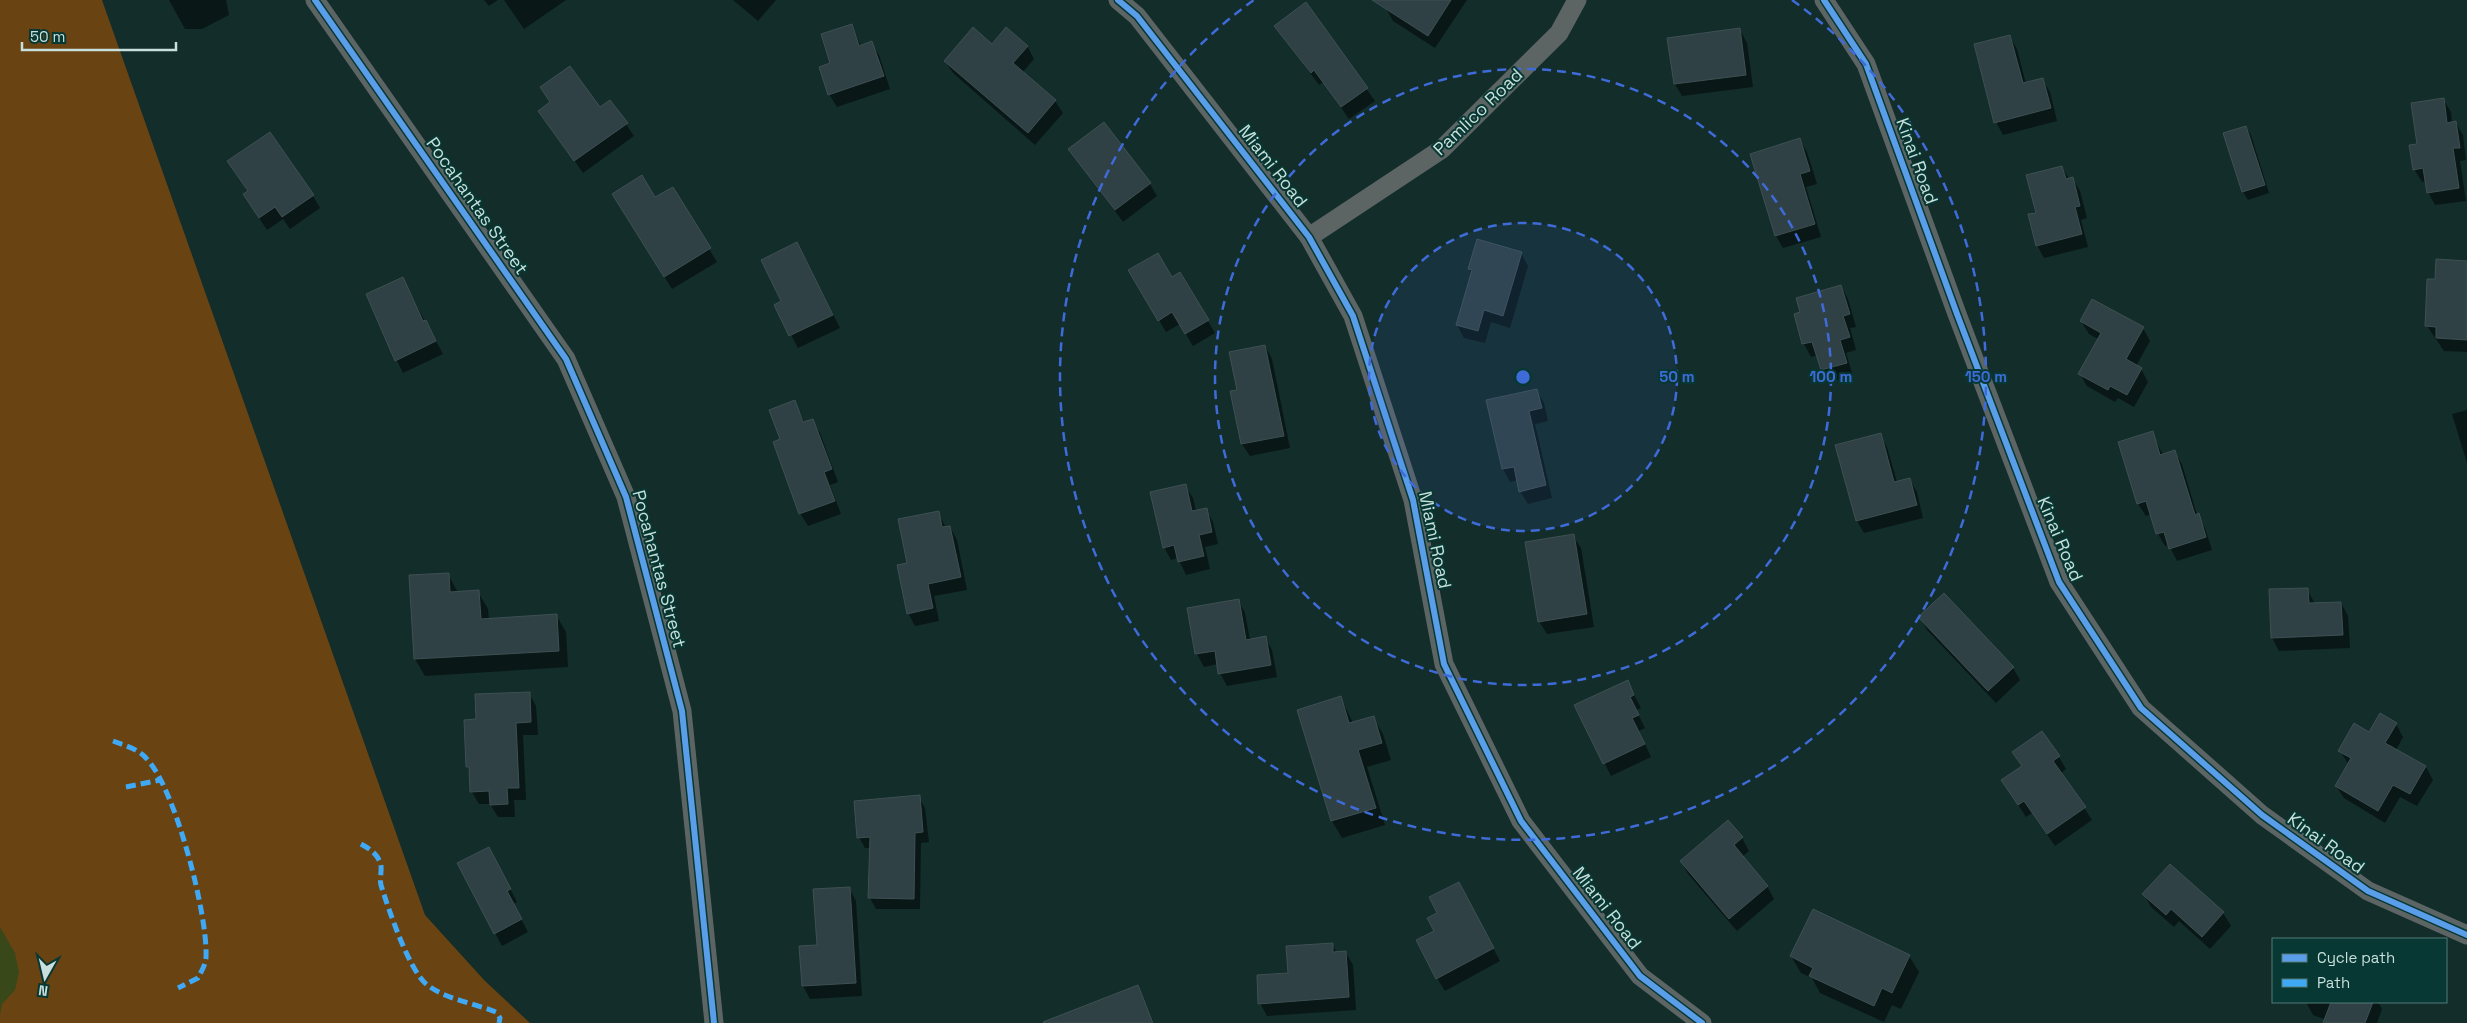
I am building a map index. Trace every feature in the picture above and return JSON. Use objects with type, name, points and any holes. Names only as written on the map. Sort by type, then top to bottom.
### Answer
[{"type":"street","name":"Pocahantas Street","points":[[315,0],[566,359],[626,497],[682,711],[714,1023]]},
{"type":"street","name":"Miami Road","points":[[1118,0],[1137,16],[1309,237],[1353,316],[1412,500],[1444,664],[1521,821],[1640,976],[1702,1023]]},
{"type":"street","name":"Pamlico Road","points":[[1309,237],[1442,149],[1559,33],[1577,0]]},
{"type":"street","name":"Kinai Road","points":[[1824,0],[1866,64],[1957,314],[2058,582],[2141,708],[2262,816],[2368,891],[2467,934]]},
{"type":"shaded area","points":[[0,0],[102,0],[425,915],[485,981],[530,1023],[0,1023]]},
{"type":"shaded area","points":[[0,927],[15,953],[19,972],[15,990],[2,1004],[0,1015]]},
{"type":"building","points":[[1372,0],[1451,0],[1428,36]]},
{"type":"building","points":[[1306,2],[1368,88],[1341,107],[1314,70],[1311,73],[1274,26]]},
{"type":"building","points":[[852,24],[859,46],[872,41],[884,76],[828,95],[819,67],[830,63],[821,34]]},
{"type":"building","points":[[973,27],[992,44],[1006,27],[1028,46],[1013,63],[1056,100],[1028,133],[944,61]]},
{"type":"building","points":[[1740,28],[1746,75],[1674,84],[1667,38]]},
{"type":"building","points":[[2010,35],[2023,83],[2043,78],[2051,108],[1994,123],[1974,44]]},
{"type":"building","points":[[570,66],[600,107],[610,100],[628,123],[574,161],[538,111],[550,102],[540,87]]},
{"type":"building","points":[[2444,98],[2447,123],[2456,121],[2460,148],[2453,148],[2459,188],[2427,193],[2423,168],[2413,170],[2409,145],[2417,144],[2411,103]]},
{"type":"building","points":[[1104,122],[1151,183],[1115,210],[1068,149]]},
{"type":"building","points":[[2246,126],[2265,185],[2242,192],[2223,133]]},
{"type":"building","points":[[270,132],[314,195],[282,217],[275,207],[259,218],[243,194],[248,191],[227,161]]},
{"type":"building","points":[[1800,138],[1810,171],[1800,174],[1815,224],[1775,236],[1750,154]]},
{"type":"building","points":[[2062,166],[2066,179],[2073,177],[2080,206],[2075,207],[2082,234],[2036,246],[2028,214],[2036,213],[2026,175]]},
{"type":"building","points":[[642,175],[655,197],[673,187],[711,248],[664,277],[612,194]]},
{"type":"building","points":[[1477,239],[1522,252],[1503,316],[1484,310],[1478,331],[1456,325],[1472,270],[1468,269]]},
{"type":"building","points":[[797,242],[833,315],[789,336],[774,305],[781,301],[761,260]]},
{"type":"building","points":[[1158,253],[1172,277],[1180,272],[1209,320],[1185,334],[1172,312],[1158,321],[1128,270]]},
{"type":"building","points":[[2436,259],[2467,261],[2467,340],[2436,338],[2436,327],[2425,326],[2427,279],[2435,279]]},
{"type":"building","points":[[403,277],[423,321],[426,320],[436,341],[395,361],[366,294]]},
{"type":"building","points":[[1841,285],[1850,314],[1843,316],[1850,337],[1840,340],[1847,363],[1821,370],[1812,342],[1802,344],[1794,314],[1800,312],[1796,298]]},
{"type":"building","points":[[2092,299],[2144,327],[2126,359],[2142,368],[2127,395],[2110,386],[2108,390],[2078,374],[2101,333],[2080,321]]},
{"type":"building","points":[[1265,345],[1284,436],[1241,444],[1230,391],[1237,390],[1229,352]]},
{"type":"building","points":[[1537,389],[1542,408],[1529,411],[1546,485],[1519,492],[1514,467],[1502,469],[1486,400]]},
{"type":"building","points":[[795,400],[803,422],[813,419],[832,469],[824,472],[835,501],[799,514],[773,442],[780,439],[769,410]]},
{"type":"building","points":[[2153,431],[2160,455],[2175,450],[2195,515],[2199,513],[2206,537],[2169,549],[2164,532],[2156,534],[2146,501],[2137,504],[2118,442]]},
{"type":"building","points":[[1881,433],[1894,482],[1910,478],[1917,505],[1856,521],[1835,445]]},
{"type":"building","points":[[1186,484],[1192,511],[1207,508],[1212,532],[1199,535],[1204,556],[1178,562],[1174,545],[1163,548],[1150,492]]},
{"type":"building","points":[[939,511],[942,527],[950,526],[961,577],[928,584],[933,608],[907,614],[897,565],[907,563],[898,519]]},
{"type":"building","points":[[1574,534],[1587,614],[1538,622],[1525,542]]},
{"type":"building","points":[[449,573],[450,592],[479,590],[481,619],[557,614],[559,651],[414,659],[409,575]]},
{"type":"building","points":[[2308,588],[2309,603],[2341,602],[2343,635],[2271,638],[2269,589]]},
{"type":"building","points":[[1944,593],[2014,667],[1988,691],[1918,617]]},
{"type":"building","points":[[1239,599],[1246,640],[1266,636],[1271,665],[1218,674],[1215,651],[1195,654],[1187,608]]},
{"type":"building","points":[[1628,680],[1634,695],[1630,697],[1639,715],[1632,718],[1645,744],[1603,764],[1574,705]]},
{"type":"building","points":[[530,692],[531,722],[516,723],[519,788],[507,788],[508,804],[490,805],[489,791],[470,792],[469,767],[466,767],[464,720],[476,719],[475,694]]},
{"type":"building","points":[[1341,696],[1349,723],[1374,716],[1382,743],[1358,750],[1376,808],[1331,821],[1297,710]]},
{"type":"building","points":[[2380,713],[2397,723],[2385,743],[2426,766],[2410,794],[2393,785],[2378,811],[2335,786],[2351,758],[2338,751],[2354,723],[2369,732]]},
{"type":"building","points":[[2042,731],[2060,756],[2053,761],[2086,807],[2047,834],[2024,801],[2018,805],[2001,780],[2022,766],[2012,752]]},
{"type":"building","points":[[920,795],[923,832],[915,833],[914,899],[868,898],[870,837],[857,838],[854,801]]},
{"type":"building","points":[[1728,820],[1743,837],[1734,845],[1768,886],[1729,919],[1680,861]]},
{"type":"building","points":[[489,847],[511,889],[507,891],[522,919],[494,934],[457,863]]},
{"type":"building","points":[[2170,864],[2224,912],[2202,937],[2171,909],[2166,915],[2142,894]]},
{"type":"building","points":[[1459,882],[1494,948],[1436,979],[1416,940],[1434,931],[1427,918],[1437,913],[1429,897]]},
{"type":"building","points":[[850,887],[856,983],[802,986],[799,946],[817,945],[813,889]]},
{"type":"building","points":[[1813,909],[1910,955],[1892,993],[1882,988],[1874,1006],[1809,976],[1813,968],[1790,956]]},
{"type":"building","points":[[1333,943],[1333,952],[1346,951],[1349,997],[1258,1004],[1257,975],[1288,973],[1286,946]]},
{"type":"building","points":[[1138,985],[1153,1023],[1043,1022]]},
{"type":"building","points":[[2331,1003],[2373,1003],[2365,1023],[2323,1023]]},
{"type":"marked path","points":[[113,741],[139,752],[157,773],[168,795],[178,823],[196,883],[202,912],[206,957],[198,978],[178,988]]},
{"type":"marked path","points":[[126,787],[160,780]]},
{"type":"marked path","points":[[361,844],[377,856],[380,862],[381,885],[388,908],[405,951],[425,983],[441,993],[496,1012],[500,1018],[499,1023]]},
{"type":"cycle path","points":[[315,0],[566,359],[626,497],[682,711],[714,1023]]},
{"type":"cycle path","points":[[1118,0],[1137,16],[1309,237],[1353,316],[1413,500],[1444,664],[1521,821],[1640,976],[1702,1023]]},
{"type":"cycle path","points":[[1824,0],[1866,64],[1957,314],[2059,582],[2141,708],[2262,815],[2368,891],[2467,935]]}]
